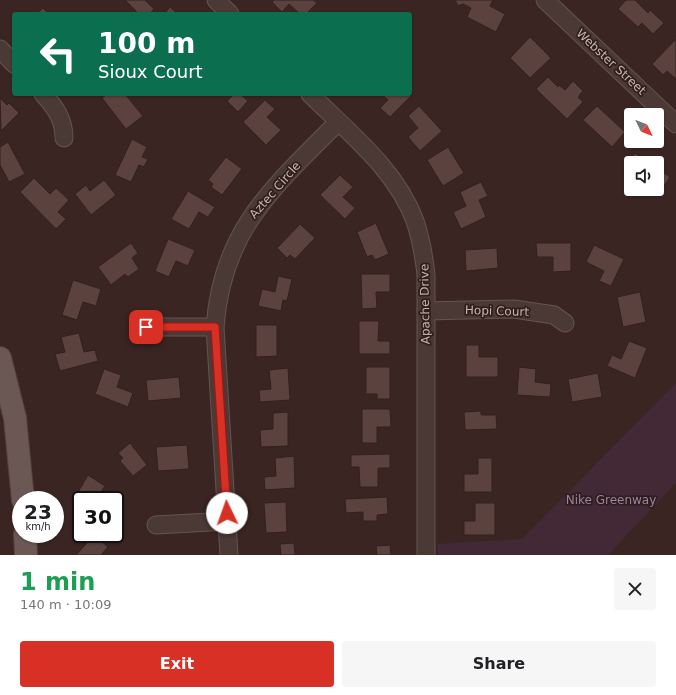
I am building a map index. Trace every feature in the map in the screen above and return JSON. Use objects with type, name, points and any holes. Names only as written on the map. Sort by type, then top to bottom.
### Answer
[{"type":"main road","points":[[0,358],[15,418],[22,491]]},
{"type":"main road","points":[[25,543],[26,555]]},
{"type":"street","points":[[216,0],[228,12]]},
{"type":"street","name":"Webster Street","points":[[545,0],[676,124]]},
{"type":"street","points":[[0,49],[12,62]]},
{"type":"street","points":[[45,96],[61,118],[64,138]]},
{"type":"street","name":"Apache Drive","points":[[312,96],[378,162],[395,182],[410,208],[423,248],[426,275],[426,555]]},
{"type":"street","name":"Aztec Circle","points":[[229,555],[215,327],[219,296],[226,269],[243,229],[256,209],[274,188],[338,122]]},
{"type":"street","name":"Hopi Court","points":[[426,311],[514,309],[554,315],[565,323]]},
{"type":"street","points":[[146,327],[215,327]]},
{"type":"street","points":[[156,526],[228,521]]},
{"type":"green space","name":"Nike Greenway","points":[[676,383],[676,483],[608,555],[438,555],[437,544],[522,539]]},
{"type":"building","points":[[125,0],[145,0],[154,9],[151,12],[137,12]]},
{"type":"building","points":[[274,0],[313,0],[317,3],[308,12],[298,12],[289,4],[282,12],[272,2]]},
{"type":"building","points":[[455,0],[493,0],[490,6],[505,14],[496,32],[467,17],[471,8],[463,4],[458,6]]},
{"type":"building","points":[[626,0],[635,0],[648,13],[650,10],[664,23],[653,34],[642,23],[638,27],[618,9]]},
{"type":"building","points":[[170,7],[176,12],[166,12]]},
{"type":"building","points":[[43,8],[47,12],[38,12]]},
{"type":"building","points":[[530,37],[551,58],[530,78],[510,58]]},
{"type":"building","points":[[676,39],[676,79],[667,71],[663,75],[652,64]]},
{"type":"building","points":[[548,77],[558,87],[559,85],[565,90],[573,81],[583,91],[578,97],[583,102],[567,119],[536,89]]},
{"type":"building","points":[[104,96],[127,96],[143,116],[126,129],[102,98]]},
{"type":"building","points":[[232,96],[242,96],[248,101],[238,112],[227,101]]},
{"type":"building","points":[[383,96],[411,96],[390,117],[380,108],[388,100]]},
{"type":"building","points":[[0,98],[7,105],[9,103],[19,113],[1,131]]},
{"type":"building","points":[[265,100],[275,109],[267,117],[281,130],[266,145],[243,122]]},
{"type":"building","points":[[419,106],[442,131],[420,151],[408,137],[418,128],[408,116]]},
{"type":"building","points":[[597,106],[624,131],[624,133],[612,147],[583,120]]},
{"type":"building","points":[[132,139],[147,147],[142,157],[148,159],[144,167],[139,165],[131,182],[115,175]]},
{"type":"building","points":[[8,142],[25,174],[9,182],[0,165],[0,147]]},
{"type":"building","points":[[448,147],[464,173],[443,186],[427,160]]},
{"type":"building","points":[[226,157],[242,169],[222,195],[211,187],[213,184],[208,180]]},
{"type":"building","points":[[664,173],[670,177],[664,186]]},
{"type":"building","points":[[340,175],[353,187],[343,197],[355,208],[345,219],[320,195]]},
{"type":"building","points":[[34,178],[50,194],[56,188],[69,200],[58,212],[66,219],[56,229],[20,192]]},
{"type":"building","points":[[104,180],[116,195],[91,215],[75,194],[86,185],[90,191]]},
{"type":"building","points":[[481,182],[488,196],[479,200],[486,217],[461,229],[453,212],[466,206],[460,192]]},
{"type":"building","points":[[188,191],[215,207],[208,217],[199,212],[189,229],[171,219]]},
{"type":"building","points":[[376,223],[389,254],[375,260],[372,255],[367,257],[357,232]]},
{"type":"building","points":[[300,224],[315,238],[295,259],[290,255],[287,258],[277,248]]},
{"type":"building","points":[[168,239],[195,250],[188,266],[176,261],[169,277],[155,271]]},
{"type":"building","points":[[131,243],[138,253],[132,258],[139,269],[128,277],[125,274],[111,285],[98,267]]},
{"type":"building","points":[[536,243],[571,243],[571,271],[553,272],[553,257],[537,257]]},
{"type":"building","points":[[594,245],[624,259],[611,286],[599,281],[604,271],[586,262]]},
{"type":"building","points":[[497,248],[498,268],[466,271],[465,250]]},
{"type":"building","points":[[361,274],[390,274],[390,292],[376,292],[377,308],[362,309]]},
{"type":"building","points":[[278,276],[292,279],[287,301],[283,300],[281,311],[258,306],[262,289],[275,292]]},
{"type":"building","points":[[73,280],[101,289],[96,306],[83,302],[77,320],[62,315]]},
{"type":"building","points":[[640,292],[646,322],[623,327],[617,297]]},
{"type":"building","points":[[359,321],[379,321],[378,341],[390,341],[390,354],[359,354]]},
{"type":"building","points":[[256,325],[277,325],[277,356],[256,357]]},
{"type":"building","points":[[79,333],[84,352],[95,350],[98,361],[60,371],[55,354],[65,352],[61,337]]},
{"type":"building","points":[[629,341],[647,348],[635,378],[607,366],[612,355],[621,359]]},
{"type":"building","points":[[466,345],[479,345],[479,357],[498,357],[498,377],[466,377]]},
{"type":"building","points":[[366,367],[390,367],[390,399],[377,399],[377,394],[366,394]]},
{"type":"building","points":[[519,367],[536,369],[535,382],[551,384],[550,397],[517,395]]},
{"type":"building","points":[[288,368],[290,400],[260,402],[259,390],[271,389],[269,370]]},
{"type":"building","points":[[104,369],[121,375],[117,387],[133,393],[128,407],[95,394]]},
{"type":"building","points":[[598,373],[602,397],[572,402],[568,379]]},
{"type":"building","points":[[179,377],[181,398],[148,401],[146,380]]},
{"type":"building","points":[[362,409],[390,409],[391,427],[377,427],[377,443],[362,443]]},
{"type":"building","points":[[481,411],[481,415],[496,415],[497,429],[465,430],[464,412]]},
{"type":"building","points":[[288,412],[288,446],[261,447],[260,430],[273,429],[273,413]]},
{"type":"building","points":[[130,443],[147,465],[133,476],[120,461],[123,458],[118,453]]},
{"type":"building","points":[[187,445],[189,469],[158,471],[156,447]]},
{"type":"building","points":[[390,454],[390,468],[378,468],[378,487],[360,487],[359,467],[351,467],[351,455]]},
{"type":"building","points":[[294,456],[295,488],[265,490],[264,477],[276,476],[275,458]]},
{"type":"building","points":[[478,458],[492,458],[492,492],[464,492],[464,474],[478,474]]},
{"type":"building","points":[[88,475],[105,486],[102,491],[79,491]]},
{"type":"building","points":[[387,497],[388,514],[377,515],[377,521],[363,521],[363,512],[346,513],[345,499]]},
{"type":"building","points":[[286,502],[287,532],[266,533],[264,503]]},
{"type":"building","points":[[475,503],[495,503],[495,535],[464,535],[464,521],[475,521]]},
{"type":"building","points":[[87,543],[103,543],[108,547],[101,555],[76,555]]},
{"type":"building","points":[[294,543],[295,555],[281,555],[280,544]]},
{"type":"building","points":[[390,545],[391,555],[377,555],[376,546]]},
{"type":"route","points":[[146,327],[215,327],[227,513]]}]
